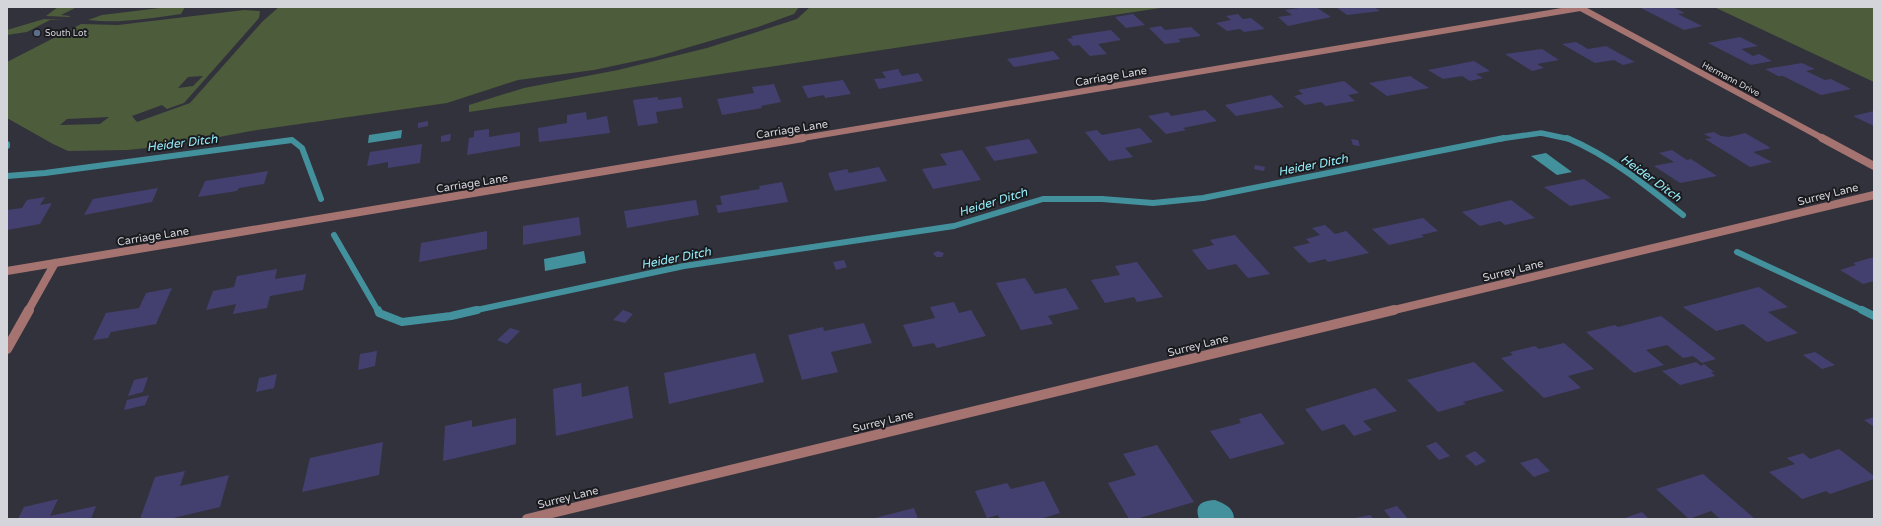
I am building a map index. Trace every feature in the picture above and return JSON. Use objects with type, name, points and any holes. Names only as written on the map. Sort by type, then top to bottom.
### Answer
[{"type":"street","name":"Hermann Drive","points":[[1579,7],[1874,166]]},
{"type":"street","name":"Carriage Lane","points":[[7,271],[1579,7]]},
{"type":"street","name":"Surrey Lane","points":[[527,519],[1874,195]]},
{"type":"street","points":[[7,349],[55,263]]},
{"type":"green space","points":[[58,7],[77,7],[61,15],[70,16],[69,17],[46,16]]},
{"type":"green space","points":[[168,7],[185,7],[181,14],[123,21],[88,20],[102,15]]},
{"type":"green space","points":[[279,7],[799,7],[794,14],[758,27],[655,57],[594,70],[518,80],[447,103],[251,131],[177,145],[127,150],[68,151],[7,118],[7,62],[81,24],[118,25],[244,10],[260,11],[259,18],[184,103],[167,109],[162,105],[132,116],[137,122],[190,103],[263,21]],"holes":[[[203,76],[193,86],[178,88],[188,77]],[[109,117],[100,124],[60,125],[67,119]]]},
{"type":"green space","points":[[810,7],[1167,7],[469,112],[469,105],[524,88],[618,70],[707,48],[797,19]]},
{"type":"green space","points":[[1714,7],[1874,7],[1874,82]]},
{"type":"green space","points":[[44,19],[64,20],[50,20],[27,32],[7,35],[7,30]]},
{"type":"water","points":[[402,130],[401,138],[368,143],[369,135]]},
{"type":"water","points":[[1546,153],[1572,172],[1557,175],[1531,156]]},
{"type":"water","points":[[584,251],[586,263],[545,271],[544,259]]},
{"type":"water","points":[[1215,500],[1231,509],[1234,519],[1199,519],[1198,507],[1200,504],[1206,501]]},
{"type":"building","points":[[1316,7],[1331,17],[1288,26],[1278,17],[1292,15],[1285,10]]},
{"type":"building","points":[[1336,7],[1374,7],[1380,11],[1347,15]]},
{"type":"building","points":[[1639,7],[1673,7],[1685,13],[1678,14],[1702,26],[1684,30]]},
{"type":"building","points":[[1133,14],[1145,25],[1126,28],[1115,17]]},
{"type":"building","points":[[1238,14],[1243,19],[1251,18],[1265,29],[1244,32],[1240,29],[1227,31],[1216,23],[1231,20],[1226,16]]},
{"type":"building","points":[[1161,26],[1165,30],[1191,27],[1201,36],[1178,39],[1181,42],[1165,44],[1149,28]]},
{"type":"building","points":[[1111,30],[1121,40],[1098,44],[1107,54],[1090,56],[1079,45],[1073,46],[1067,39],[1073,38],[1071,36]]},
{"type":"building","points":[[1740,37],[1758,46],[1741,49],[1753,56],[1759,54],[1772,61],[1751,65],[1708,43]]},
{"type":"building","points":[[1576,42],[1588,49],[1606,46],[1635,62],[1623,65],[1614,60],[1595,63],[1562,44]]},
{"type":"building","points":[[1542,49],[1559,60],[1537,64],[1544,68],[1532,71],[1505,54]]},
{"type":"building","points":[[1053,51],[1060,59],[1014,67],[1007,59]]},
{"type":"building","points":[[1474,61],[1490,71],[1476,74],[1483,78],[1470,81],[1462,76],[1443,79],[1428,70]]},
{"type":"building","points":[[1802,63],[1815,69],[1806,71],[1825,80],[1831,79],[1851,89],[1821,95],[1783,76],[1778,76],[1765,69]]},
{"type":"building","points":[[898,69],[902,76],[918,73],[923,81],[879,89],[874,79],[886,78],[882,72]]},
{"type":"building","points":[[1410,76],[1429,88],[1387,96],[1369,83]]},
{"type":"building","points":[[843,80],[851,94],[825,98],[824,95],[808,98],[802,86]]},
{"type":"building","points":[[1344,81],[1359,93],[1348,95],[1355,101],[1326,106],[1321,102],[1305,105],[1294,96],[1303,94],[1298,90]]},
{"type":"building","points":[[774,84],[781,102],[761,106],[762,108],[722,115],[717,99],[754,93],[752,87]]},
{"type":"building","points":[[1271,95],[1284,107],[1236,116],[1225,105]]},
{"type":"building","points":[[658,97],[658,100],[681,97],[683,108],[656,112],[658,123],[638,126],[633,100]]},
{"type":"building","points":[[1205,110],[1217,121],[1183,128],[1186,130],[1166,134],[1148,116],[1168,112],[1171,116]]},
{"type":"building","points":[[1874,111],[1874,126],[1853,116]]},
{"type":"building","points":[[586,112],[587,120],[607,116],[610,133],[539,142],[538,128],[567,123],[567,115]]},
{"type":"building","points":[[428,121],[428,126],[418,128],[418,123]]},
{"type":"building","points":[[1140,128],[1153,142],[1125,148],[1133,157],[1109,161],[1085,132],[1097,130],[1102,135]]},
{"type":"building","points":[[489,129],[489,137],[520,132],[520,146],[467,155],[469,138],[474,137],[474,131]]},
{"type":"building","points":[[1714,132],[1721,136],[1729,137],[1745,133],[1771,148],[1753,152],[1772,162],[1750,167],[1705,139],[1712,138],[1704,134]]},
{"type":"building","points":[[451,134],[450,141],[441,142],[441,136]]},
{"type":"building","points":[[1029,139],[1038,153],[994,161],[985,147]]},
{"type":"building","points":[[1351,139],[1358,140],[1360,146],[1353,145]]},
{"type":"building","points":[[422,144],[420,163],[388,168],[388,162],[367,166],[370,152]]},
{"type":"building","points":[[962,150],[981,180],[933,189],[922,169],[947,165],[940,154]]},
{"type":"building","points":[[1672,150],[1687,160],[1691,159],[1717,176],[1680,183],[1654,166],[1674,162],[1659,153]]},
{"type":"building","points":[[1255,165],[1265,167],[1264,171],[1254,169]]},
{"type":"building","points":[[879,167],[887,181],[835,191],[828,173],[847,169],[849,173]]},
{"type":"building","points":[[268,171],[264,184],[239,188],[237,191],[198,197],[205,181]]},
{"type":"building","points":[[1584,179],[1611,198],[1570,206],[1544,187]]},
{"type":"building","points":[[782,182],[788,202],[718,213],[716,205],[722,205],[720,196],[760,189],[759,186]]},
{"type":"building","points":[[158,188],[152,202],[84,215],[93,199]]},
{"type":"building","points":[[45,197],[40,205],[52,203],[40,224],[7,230],[7,210],[22,208],[27,200]]},
{"type":"building","points":[[696,200],[699,215],[627,228],[624,211]]},
{"type":"building","points":[[1511,200],[1535,218],[1505,225],[1500,221],[1480,226],[1462,212]]},
{"type":"building","points":[[579,217],[581,235],[523,245],[523,226]]},
{"type":"building","points":[[1423,218],[1438,231],[1421,235],[1424,237],[1389,245],[1372,229]]},
{"type":"building","points":[[1325,225],[1335,234],[1346,231],[1369,253],[1328,262],[1325,259],[1309,263],[1293,247],[1310,243],[1306,239],[1320,235],[1312,228]]},
{"type":"building","points":[[487,231],[487,249],[419,262],[421,243]]},
{"type":"building","points":[[1235,235],[1270,274],[1248,278],[1236,264],[1208,270],[1192,250],[1214,245],[1210,240]]},
{"type":"building","points":[[938,251],[944,253],[942,257],[936,257],[933,253]]},
{"type":"building","points":[[1874,257],[1874,281],[1863,284],[1840,270],[1856,265],[1853,263]]},
{"type":"building","points":[[844,260],[847,267],[836,270],[833,262]]},
{"type":"building","points":[[1137,262],[1163,297],[1137,302],[1134,297],[1105,303],[1091,280],[1120,275],[1115,266]]},
{"type":"building","points":[[277,269],[275,279],[306,274],[303,290],[270,296],[267,308],[233,314],[236,304],[206,310],[213,291],[234,287],[237,276]]},
{"type":"building","points":[[1025,278],[1035,294],[1066,288],[1079,309],[1048,316],[1053,324],[1021,330],[996,283]]},
{"type":"building","points":[[1759,287],[1788,307],[1768,312],[1798,333],[1767,342],[1743,324],[1716,331],[1683,307]]},
{"type":"building","points":[[172,288],[156,324],[111,332],[108,338],[93,340],[106,313],[139,308],[146,293]]},
{"type":"building","points":[[954,302],[959,313],[971,310],[986,336],[937,348],[934,343],[913,347],[903,325],[935,318],[930,307]]},
{"type":"building","points":[[623,310],[633,314],[625,323],[613,320]]},
{"type":"building","points":[[1661,316],[1716,359],[1702,363],[1693,356],[1683,358],[1667,345],[1646,350],[1664,365],[1634,373],[1586,332],[1615,325],[1618,327]]},
{"type":"building","points":[[864,323],[872,343],[831,352],[838,372],[802,380],[788,335],[823,327],[824,331]]},
{"type":"building","points":[[510,328],[520,331],[507,344],[497,340]]},
{"type":"building","points":[[1564,343],[1594,369],[1568,376],[1581,388],[1544,398],[1501,358],[1513,355],[1510,352],[1535,346],[1539,349]]},
{"type":"building","points":[[377,351],[375,366],[358,370],[360,354]]},
{"type":"building","points":[[1815,352],[1835,365],[1822,369],[1803,355]]},
{"type":"building","points":[[755,353],[764,382],[669,404],[664,373]]},
{"type":"building","points":[[1474,362],[1504,391],[1463,402],[1466,404],[1438,412],[1407,380]]},
{"type":"building","points":[[1696,362],[1701,366],[1704,364],[1714,372],[1711,372],[1715,376],[1680,385],[1662,371]]},
{"type":"building","points":[[277,374],[274,388],[256,392],[259,378]]},
{"type":"building","points":[[148,377],[143,392],[128,396],[134,380]]},
{"type":"building","points":[[581,383],[582,397],[628,386],[633,418],[556,436],[553,389]]},
{"type":"building","points":[[1375,388],[1397,411],[1363,421],[1372,430],[1354,436],[1344,424],[1322,431],[1305,409]]},
{"type":"building","points":[[149,395],[145,405],[124,410],[127,400]]},
{"type":"building","points":[[1261,413],[1285,444],[1230,459],[1210,431],[1241,423],[1239,419]]},
{"type":"building","points":[[1874,417],[1874,427],[1864,420]]},
{"type":"building","points":[[516,418],[516,444],[443,461],[445,426],[472,420],[472,427]]},
{"type":"building","points":[[383,442],[379,475],[302,492],[310,458]]},
{"type":"building","points":[[1436,442],[1450,456],[1439,460],[1426,446]]},
{"type":"building","points":[[1157,445],[1194,502],[1136,519],[1129,519],[1108,483],[1136,475],[1123,454]]},
{"type":"building","points":[[1839,449],[1874,476],[1874,479],[1830,494],[1826,491],[1802,499],[1769,472],[1795,464],[1787,458],[1803,453],[1810,459]]},
{"type":"building","points":[[1475,451],[1486,461],[1476,466],[1465,456]]},
{"type":"building","points":[[1537,458],[1550,471],[1534,477],[1520,463]]},
{"type":"building","points":[[185,471],[180,486],[229,475],[220,507],[169,519],[140,519],[155,477]]},
{"type":"building","points":[[1703,474],[1755,519],[1720,519],[1711,511],[1689,519],[1656,489]]},
{"type":"building","points":[[1044,481],[1060,513],[1040,519],[1000,519],[998,515],[987,518],[975,491],[1007,483],[1011,489]]},
{"type":"building","points":[[58,499],[50,516],[96,506],[91,519],[18,519],[24,507]]},
{"type":"building","points":[[1397,506],[1408,519],[1391,519],[1384,510]]},
{"type":"building","points":[[914,508],[918,519],[875,519],[875,518]]},
{"type":"building","points":[[1642,512],[1649,519],[1622,519]]},
{"type":"building","points":[[1370,515],[1374,519],[1355,519],[1355,518]]},
{"type":"waterway","name":"Heider Ditch","points":[[1499,139],[1541,133],[1569,139]]},
{"type":"waterway","name":"Heider Ditch","points":[[472,311],[684,266],[954,226],[1043,199],[1102,199],[1153,203],[1203,198],[1504,138]]},
{"type":"waterway","name":"Heider Ditch","points":[[1567,138],[1583,145],[1628,172],[1683,215]]},
{"type":"waterway","name":"Heider Ditch","points":[[7,176],[45,173],[292,140],[302,148],[321,199]]},
{"type":"waterway","name":"Heider Ditch","points":[[334,235],[378,311]]},
{"type":"waterway","name":"Heider Ditch","points":[[1737,252],[1864,311]]},
{"type":"waterway","name":"Heider Ditch","points":[[378,310],[379,313],[402,322],[451,316],[477,310]]},
{"type":"waterway","name":"Heider Ditch","points":[[1864,311],[1874,316]]},
{"type":"place","name":"South Lot","points":[[37,33]]}]
